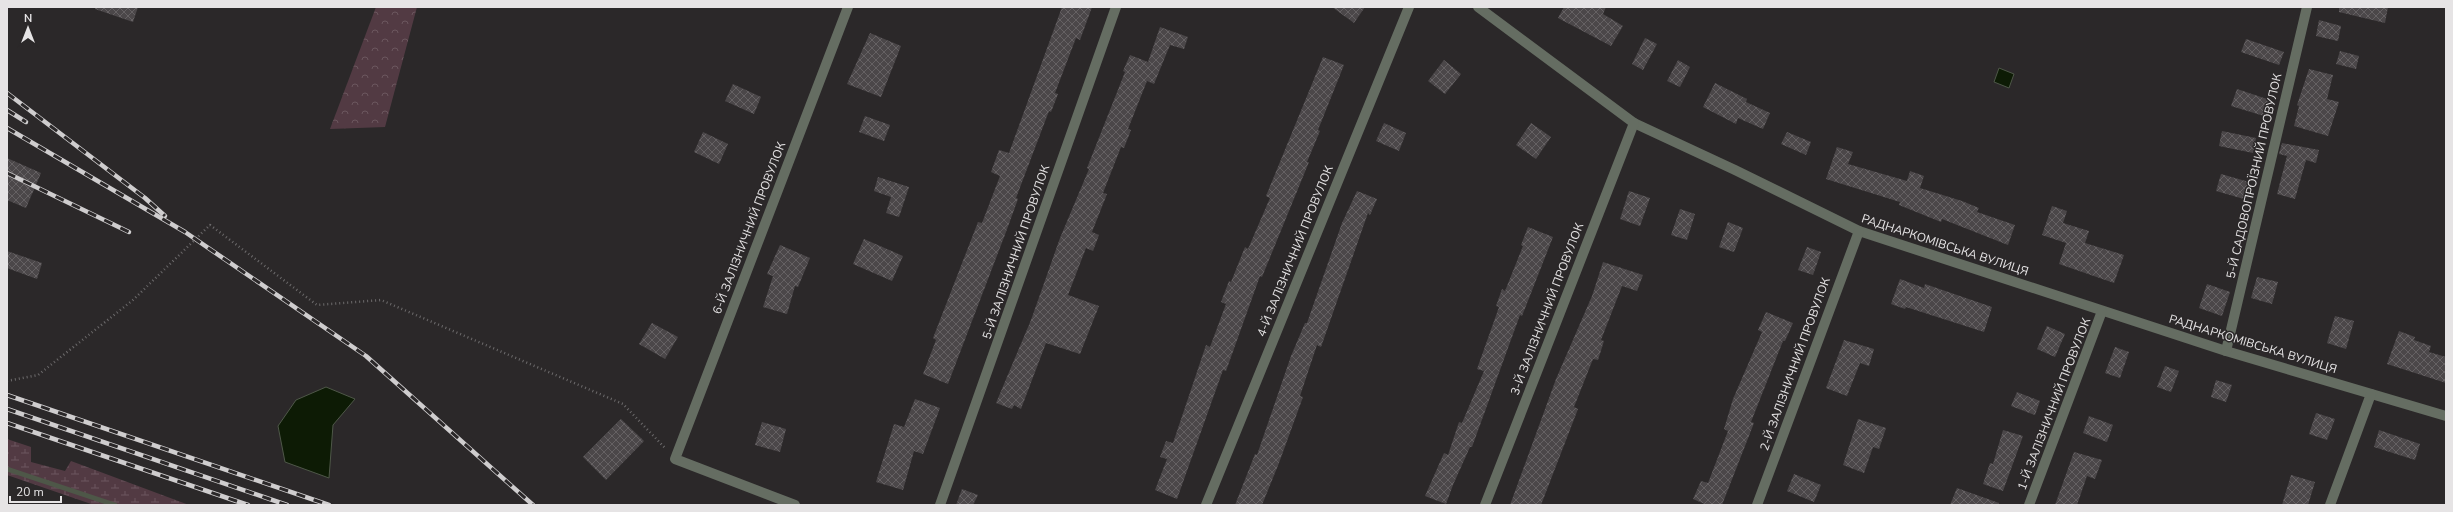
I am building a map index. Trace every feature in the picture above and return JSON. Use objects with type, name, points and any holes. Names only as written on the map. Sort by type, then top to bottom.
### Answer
[{"type":"street","name":"6-Й ЗАЛІЗНИЧНИЙ ПРОВУЛОК","points":[[675,459],[848,7]]},
{"type":"street","name":"5-Й ЗАЛІЗНИЧНИЙ ПРОВУЛОК","points":[[940,505],[1116,7]]},
{"type":"street","name":"4-Й ЗАЛІЗНИЧНИЙ ПРОВУЛОК","points":[[1206,505],[1409,7]]},
{"type":"street","name":"РАДНАРКОМІВСЬКА ВУЛИЦЯ","points":[[1478,7],[1634,123],[1735,170],[1859,232],[2226,351],[2446,416]]},
{"type":"street","name":"5-Й САДОВОПРОЇЗНИЙ ПРОВУЛОК","points":[[2226,351],[2307,7]]},
{"type":"street","name":"3-Й ЗАЛІЗНИЧНИЙ ПРОВУЛОК","points":[[1485,505],[1634,123]]},
{"type":"street","name":"2-Й ЗАЛІЗНИЧНИЙ ПРОВУЛОК","points":[[1756,505],[1859,232]]},
{"type":"street","name":"1-Й ЗАЛІЗНИЧНИЙ ПРОВУЛОК","points":[[2029,505],[2102,311]]},
{"type":"street","points":[[2330,505],[2371,394]]},
{"type":"street","points":[[675,459],[795,505]]},
{"type":"path","points":[[7,382],[38,375],[133,300],[210,225],[317,305],[381,300],[623,404],[675,459]]},
{"type":"green space","points":[[376,7],[417,7],[385,127],[330,129]]},
{"type":"green space","points":[[7,439],[31,447],[31,462],[65,471],[71,461],[189,505],[94,505],[7,475]]},
{"type":"shaded area","points":[[1999,68],[2014,74],[2009,88],[1994,82]]},
{"type":"shaded area","points":[[326,387],[355,399],[333,425],[329,478],[285,462],[278,426],[296,400]]},
{"type":"building","points":[[96,7],[138,7],[133,22],[95,9]]},
{"type":"building","points":[[1062,7],[1092,7],[1080,40],[1076,38],[1055,93],[1058,94],[1051,112],[1049,111],[1016,198],[1018,199],[1006,232],[948,384],[923,374],[936,340],[933,338],[978,222],[982,223],[1000,176],[991,172],[999,150],[1009,153]]},
{"type":"building","points":[[1332,7],[1365,7],[1354,23]]},
{"type":"building","points":[[1564,7],[1606,7],[1603,14],[1623,26],[1611,46],[1558,18]]},
{"type":"building","points":[[2339,7],[2388,7],[2385,23],[2339,12]]},
{"type":"building","points":[[2319,20],[2341,26],[2338,41],[2316,36]]},
{"type":"building","points":[[1160,27],[1188,37],[1184,49],[1170,45],[1154,84],[1147,81],[1128,129],[1131,130],[1124,148],[1121,147],[1103,193],[1107,194],[1092,232],[1099,235],[1093,251],[1086,248],[1068,295],[1099,306],[1080,354],[1046,343],[1021,409],[1014,405],[1012,409],[996,403],[1031,320],[1060,238],[1089,169],[1087,168],[1125,72],[1123,71],[1130,55],[1148,62]]},
{"type":"building","points":[[870,33],[901,46],[881,97],[847,84]]},
{"type":"building","points":[[1645,38],[1657,44],[1643,70],[1632,64]]},
{"type":"building","points":[[2246,39],[2284,52],[2279,65],[2241,52]]},
{"type":"building","points":[[2340,51],[2359,56],[2356,69],[2336,64]]},
{"type":"building","points":[[1323,57],[1344,65],[1318,130],[1320,131],[1307,162],[1309,162],[1262,277],[1260,276],[1226,371],[1223,370],[1177,499],[1155,490],[1167,459],[1160,457],[1166,441],[1173,443],[1206,345],[1210,347],[1226,304],[1221,302],[1229,281],[1231,282],[1245,247],[1248,249],[1270,198],[1266,196]]},
{"type":"building","points":[[1444,60],[1461,74],[1445,94],[1428,81]]},
{"type":"building","points":[[1678,60],[1690,67],[1680,87],[1667,81]]},
{"type":"building","points":[[2309,69],[2333,75],[2327,99],[2339,102],[2328,136],[2294,126],[2299,106],[2297,105]]},
{"type":"building","points":[[1715,83],[1747,99],[1746,102],[1770,113],[1763,129],[1738,118],[1736,124],[1703,107]]},
{"type":"building","points":[[733,84],[761,97],[754,114],[725,101]]},
{"type":"building","points":[[2237,89],[2270,100],[2264,116],[2231,106]]},
{"type":"building","points":[[865,116],[890,125],[884,141],[859,132]]},
{"type":"building","points":[[1384,123],[1406,133],[1399,151],[1376,141]]},
{"type":"building","points":[[1531,123],[1551,137],[1536,159],[1516,145]]},
{"type":"building","points":[[2222,131],[2256,138],[2253,153],[2219,146]]},
{"type":"building","points":[[703,132],[728,144],[719,164],[694,152]]},
{"type":"building","points":[[1787,132],[1811,142],[1806,155],[1781,144]]},
{"type":"building","points":[[2282,143],[2319,150],[2316,163],[2306,160],[2295,199],[2277,194],[2287,156],[2279,154]]},
{"type":"building","points":[[1837,147],[1853,152],[1848,164],[1907,181],[1910,171],[1924,176],[1920,188],[1962,201],[1979,208],[1977,212],[2015,225],[2008,245],[1942,219],[1941,222],[1899,205],[1900,202],[1826,179]]},
{"type":"building","points":[[7,158],[41,173],[26,208],[7,200]]},
{"type":"building","points":[[2221,174],[2249,182],[2244,199],[2216,191]]},
{"type":"building","points":[[878,177],[909,187],[899,217],[886,213],[891,197],[874,191]]},
{"type":"building","points":[[1357,191],[1377,199],[1370,215],[1368,213],[1321,347],[1317,345],[1300,396],[1303,397],[1279,463],[1262,505],[1235,505],[1255,454],[1257,455],[1291,356],[1305,323],[1307,323],[1342,223]]},
{"type":"building","points":[[1629,191],[1650,198],[1640,226],[1620,219]]},
{"type":"building","points":[[2052,206],[2067,211],[2063,223],[2089,231],[2085,243],[2124,255],[2114,283],[2059,264],[2066,243],[2042,235]]},
{"type":"building","points":[[1680,209],[1695,214],[1687,240],[1671,235]]},
{"type":"building","points":[[1728,222],[1743,228],[1734,252],[1719,247]]},
{"type":"building","points":[[1528,227],[1553,237],[1522,316],[1520,315],[1472,447],[1470,447],[1446,504],[1425,496],[1444,453],[1448,455],[1459,422],[1462,423],[1484,371],[1477,369],[1499,307],[1496,306],[1502,289],[1505,291],[1523,246],[1521,245]]},
{"type":"building","points":[[864,239],[903,256],[892,281],[853,264]]},
{"type":"building","points":[[780,245],[810,258],[798,287],[795,286],[787,314],[763,307],[773,276],[767,274]]},
{"type":"building","points":[[1807,247],[1821,252],[1813,275],[1798,270]]},
{"type":"building","points":[[7,251],[42,263],[37,279],[7,268]]},
{"type":"building","points":[[1603,262],[1643,275],[1637,291],[1622,286],[1601,340],[1604,341],[1598,360],[1593,359],[1574,407],[1578,409],[1541,505],[1510,505],[1556,379],[1592,296]]},
{"type":"building","points":[[2257,277],[2278,282],[2272,304],[2251,298]]},
{"type":"building","points":[[1900,279],[1924,288],[1925,284],[1992,307],[1984,332],[1906,307],[1905,309],[1891,304]]},
{"type":"building","points":[[2207,284],[2230,292],[2222,316],[2199,308]]},
{"type":"building","points":[[1766,312],[1793,323],[1785,341],[1783,341],[1751,422],[1754,423],[1722,505],[1707,505],[1693,499],[1701,481],[1708,483],[1728,431],[1724,429],[1733,399],[1762,332],[1758,330]]},
{"type":"building","points":[[2335,316],[2354,321],[2346,349],[2327,343]]},
{"type":"building","points":[[652,323],[678,337],[665,359],[639,344]]},
{"type":"building","points":[[2047,326],[2065,334],[2055,357],[2037,349]]},
{"type":"building","points":[[2399,331],[2415,337],[2414,340],[2431,346],[2429,352],[2446,357],[2446,383],[2387,364]]},
{"type":"building","points":[[1844,340],[1874,349],[1869,366],[1860,363],[1847,396],[1826,388]]},
{"type":"building","points":[[2115,347],[2129,352],[2120,378],[2105,373]]},
{"type":"building","points":[[2165,366],[2179,371],[2171,392],[2157,387]]},
{"type":"building","points":[[2216,380],[2232,385],[2226,402],[2211,397]]},
{"type":"building","points":[[2017,392],[2040,401],[2035,415],[2011,406]]},
{"type":"building","points":[[915,399],[940,408],[923,454],[914,451],[903,490],[876,482],[894,424],[904,427]]},
{"type":"building","points":[[2316,413],[2335,419],[2327,440],[2309,434]]},
{"type":"building","points":[[2089,416],[2113,425],[2107,442],[2083,433]]},
{"type":"building","points":[[621,419],[644,441],[606,480],[583,457]]},
{"type":"building","points":[[1858,419],[1886,428],[1879,449],[1873,447],[1864,473],[1843,465]]},
{"type":"building","points":[[762,422],[786,429],[780,452],[755,445]]},
{"type":"building","points":[[2003,430],[2023,436],[2003,491],[1983,484],[1990,463],[1993,464]]},
{"type":"building","points":[[2379,430],[2420,444],[2415,460],[2374,447]]},
{"type":"building","points":[[2074,452],[2102,460],[2095,479],[2087,476],[2077,505],[2055,505]]},
{"type":"building","points":[[1794,474],[1821,485],[1814,502],[1787,491]]},
{"type":"building","points":[[2291,475],[2315,482],[2308,505],[2282,505]]},
{"type":"building","points":[[1957,488],[1999,503],[1999,505],[1950,505]]},
{"type":"building","points":[[962,489],[978,495],[973,505],[956,505]]},
{"type":"waterway","points":[[7,469],[115,505]]},
{"type":"railway","points":[[7,93],[145,198],[165,216]]},
{"type":"railway","points":[[7,110],[26,122]]},
{"type":"railway","points":[[7,128],[185,232],[366,356],[533,505]]},
{"type":"railway","points":[[7,173],[129,232]]},
{"type":"railway","points":[[7,395],[329,505]]},
{"type":"railway","points":[[7,409],[287,505]]},
{"type":"railway","points":[[7,423],[248,505]]}]
